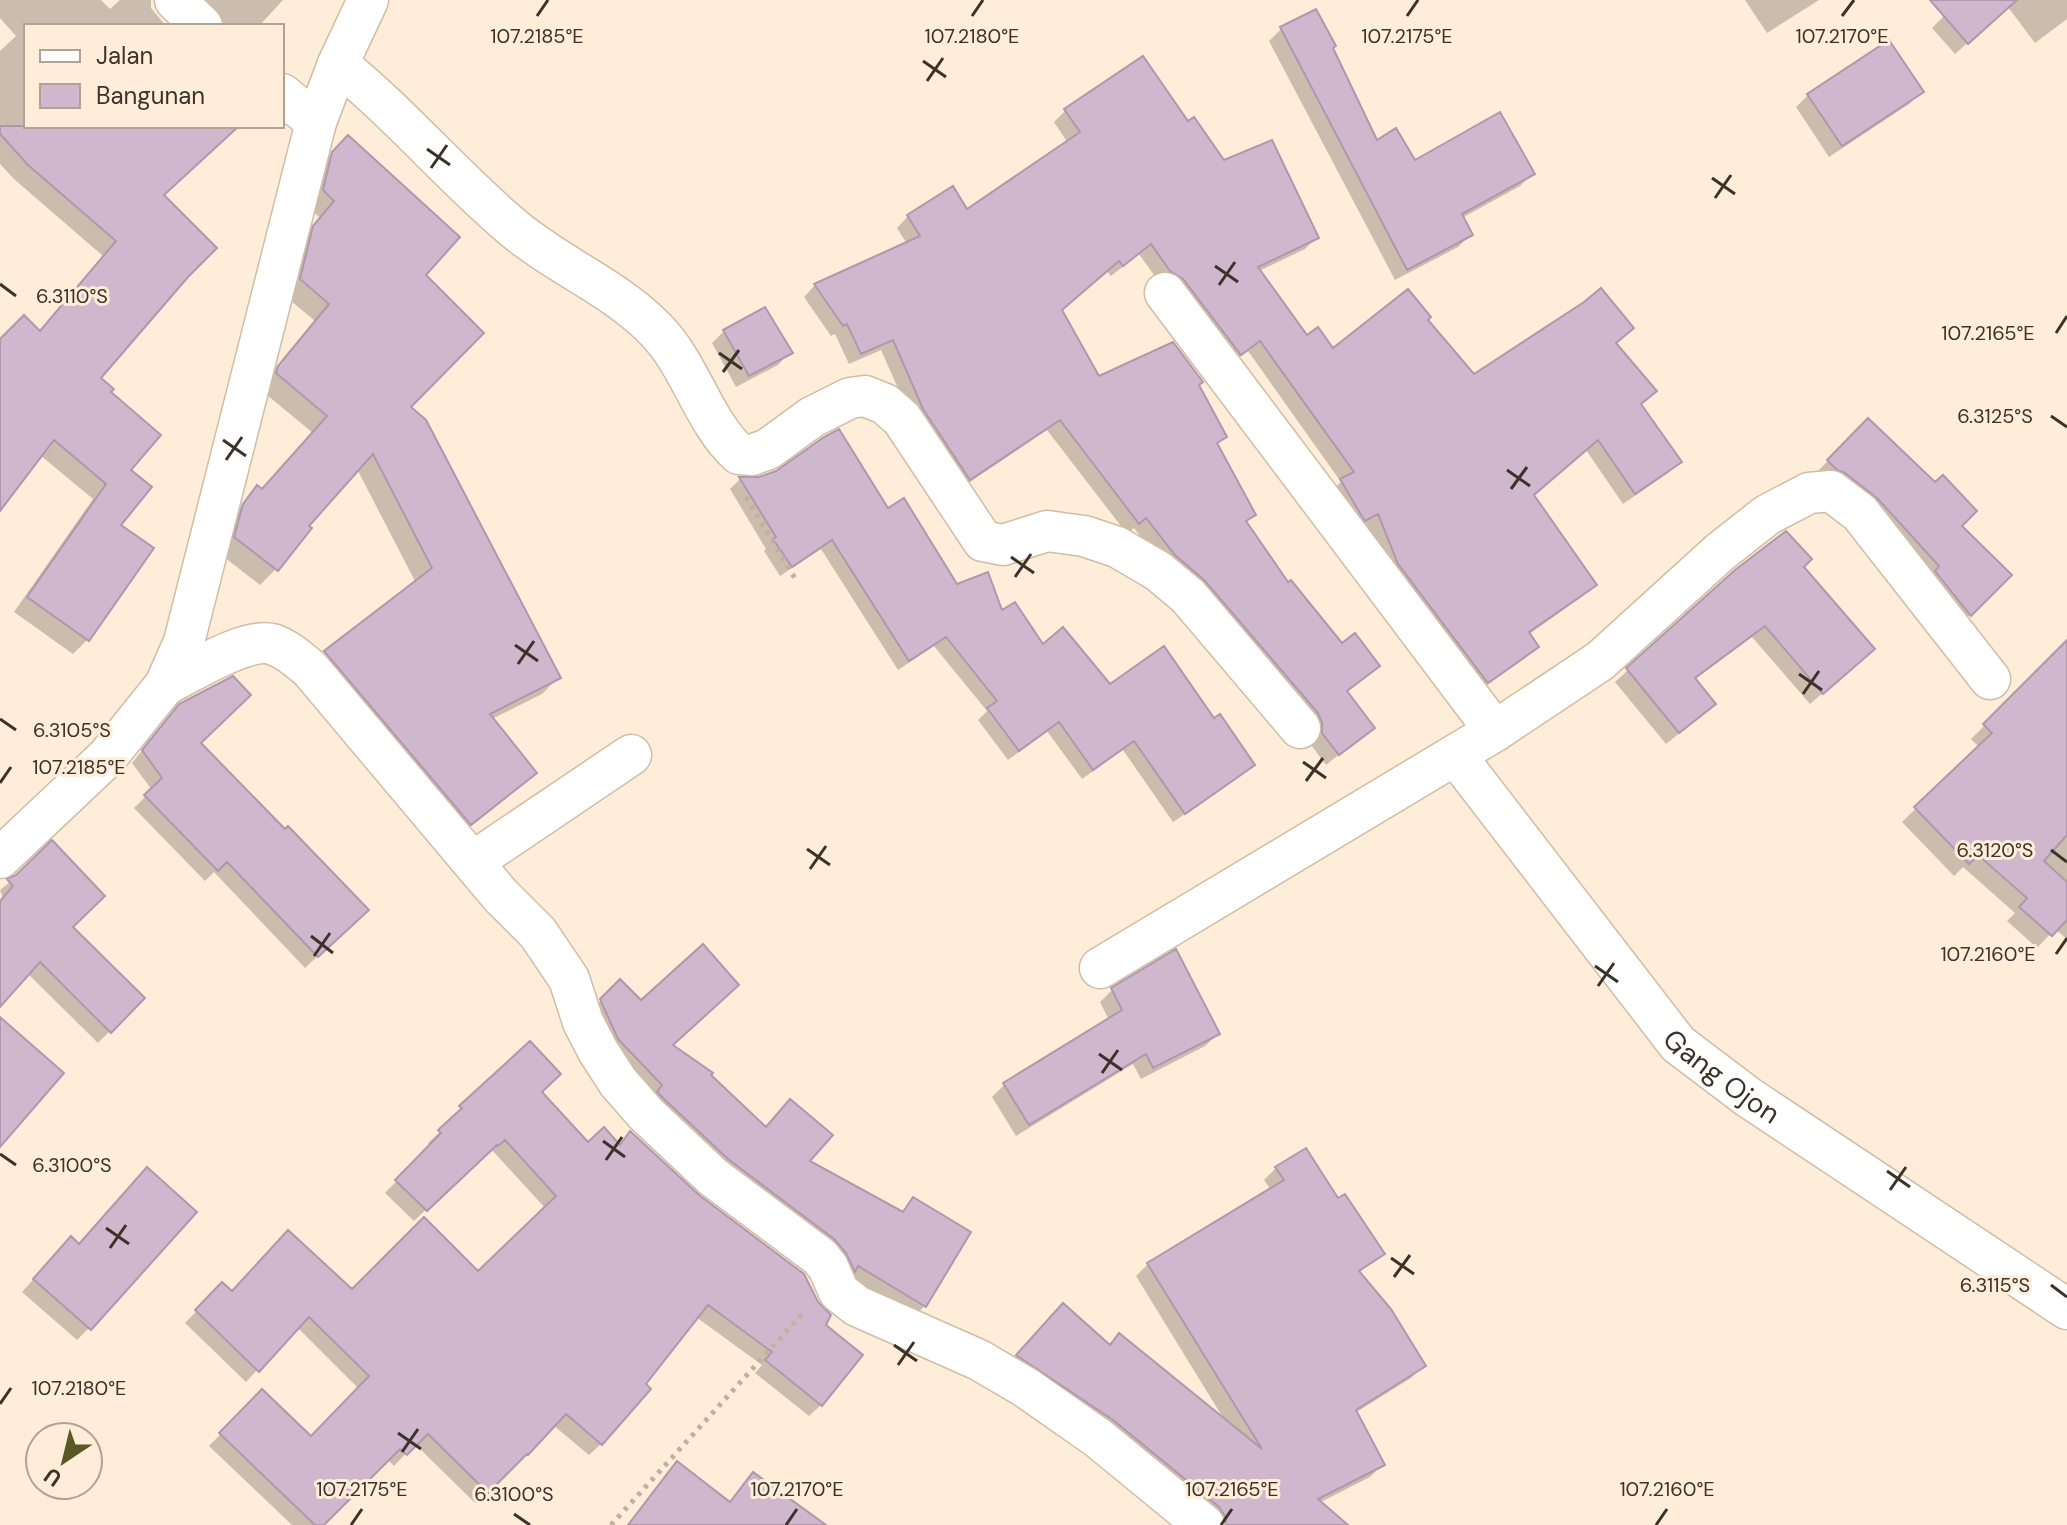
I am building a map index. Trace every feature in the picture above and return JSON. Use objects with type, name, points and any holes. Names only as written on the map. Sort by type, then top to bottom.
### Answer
[{"type":"street","points":[[175,0],[200,24]]},
{"type":"street","points":[[0,858],[107,757],[165,685],[184,642],[316,122],[338,64],[368,0]]},
{"type":"street","points":[[338,64],[376,95],[511,227],[553,258],[619,299],[655,329],[680,360],[716,425],[739,454],[752,455],[768,449],[812,417],[850,398],[865,396],[885,404],[902,419],[983,541],[1003,545],[1047,531],[1084,536],[1117,547],[1158,571],[1188,596],[1300,728]]},
{"type":"street","points":[[284,96],[316,122]]},
{"type":"street","points":[[1165,293],[1495,731]]},
{"type":"street","points":[[1100,968],[1456,756],[1600,661],[1720,552],[1767,515],[1809,493],[1831,491],[1860,513],[1990,679]]},
{"type":"street","points":[[165,685],[235,650],[267,643],[293,654],[310,669],[500,895],[538,933],[569,979],[583,1022],[598,1051],[628,1092],[683,1152],[820,1257],[839,1292],[857,1306],[979,1360],[1046,1401],[1098,1438],[1204,1525]]},
{"type":"street","points":[[474,861],[631,755]]},
{"type":"street","name":"Gang Ojon","points":[[1456,756],[1678,1044],[1748,1097],[2062,1297]]},
{"type":"path","points":[[739,454],[736,472],[739,485],[796,580]]},
{"type":"path","points":[[611,1525],[833,1280]]},
{"type":"building","points":[[1930,0],[2017,0],[1968,44]]},
{"type":"building","points":[[1316,9],[1336,46],[1333,48],[1377,140],[1396,128],[1415,160],[1500,112],[1535,174],[1462,214],[1473,235],[1407,270],[1280,27]]},
{"type":"building","points":[[1889,40],[1924,92],[1842,146],[1807,94]]},
{"type":"building","points":[[1143,56],[1188,121],[1194,117],[1224,160],[1272,140],[1319,238],[1258,267],[1307,335],[1318,327],[1333,348],[1408,289],[1431,317],[1428,320],[1474,374],[1601,288],[1634,328],[1616,343],[1657,391],[1641,404],[1682,462],[1635,494],[1598,440],[1534,495],[1597,585],[1529,632],[1539,647],[1488,683],[1398,564],[1378,514],[1365,521],[1340,479],[1354,472],[1260,341],[1241,355],[1183,279],[1170,271],[1151,244],[1123,266],[1119,261],[1062,310],[1099,376],[1173,342],[1203,382],[1199,385],[1227,437],[1217,443],[1256,515],[1246,521],[1288,582],[1291,580],[1342,643],[1355,633],[1380,666],[1347,691],[1375,728],[1339,755],[1322,733],[1318,713],[1205,581],[1175,555],[1146,518],[1139,524],[1060,420],[970,480],[923,409],[893,340],[861,354],[847,324],[843,326],[814,284],[920,236],[907,215],[953,186],[967,209],[1080,132],[1064,109]]},
{"type":"building","points":[[0,126],[237,128],[164,195],[217,248],[101,378],[114,389],[111,392],[161,435],[131,470],[152,487],[121,525],[154,548],[89,641],[27,597],[106,484],[54,440],[0,511],[0,339],[24,315],[40,331],[116,241],[28,165],[0,134]]},
{"type":"building","points":[[348,135],[460,237],[426,275],[484,333],[411,407],[426,420],[561,678],[490,714],[537,773],[471,825],[324,651],[432,568],[373,454],[309,526],[312,528],[278,571],[234,537],[243,504],[257,485],[262,489],[327,416],[276,373],[278,366],[329,304],[300,279],[313,226],[334,201],[323,190],[332,152]]},
{"type":"building","points":[[765,307],[793,353],[749,376],[723,330]]},
{"type":"building","points":[[1868,418],[1935,482],[1943,475],[1977,511],[1962,526],[2012,575],[1971,616],[1935,571],[1939,566],[1878,499],[1827,460]]},
{"type":"building","points":[[839,429],[888,508],[904,498],[957,584],[988,572],[1002,610],[1015,602],[1043,644],[1063,627],[1110,684],[1164,646],[1214,718],[1220,714],[1255,765],[1185,814],[1134,741],[1093,770],[1059,722],[1019,751],[987,708],[997,701],[946,637],[909,661],[832,540],[792,567],[773,539],[776,537],[739,477],[759,477],[776,471]]},
{"type":"building","points":[[1786,531],[1812,559],[1804,567],[1875,649],[1823,694],[1765,626],[1695,678],[1716,704],[1679,733],[1626,668],[1735,570]]},
{"type":"building","points":[[2067,640],[2067,835],[2044,861],[2067,882],[2067,920],[2052,936],[2019,907],[2027,898],[1978,855],[1969,864],[1914,807],[1992,733],[1983,724]]},
{"type":"building","points":[[233,676],[251,695],[201,743],[285,829],[288,826],[369,910],[318,957],[227,862],[218,871],[144,795],[162,778],[142,750],[179,704]]},
{"type":"building","points":[[52,840],[105,896],[73,927],[145,998],[111,1033],[40,962],[0,1007],[0,901],[13,886],[7,879],[16,875]]},
{"type":"building","points":[[703,944],[739,985],[673,1045],[713,1073],[711,1075],[766,1127],[790,1099],[833,1135],[810,1161],[903,1212],[913,1197],[971,1232],[926,1307],[858,1266],[855,1272],[846,1253],[834,1239],[728,1159],[663,1098],[657,1092],[662,1085],[618,1039],[600,999],[620,979],[641,1000]]},
{"type":"building","points":[[1176,949],[1220,1034],[1153,1068],[1146,1054],[1029,1125],[1003,1083],[1122,1010],[1111,988]]},
{"type":"building","points":[[0,1017],[64,1073],[0,1147]]},
{"type":"building","points":[[530,1041],[561,1074],[542,1092],[588,1142],[604,1127],[620,1145],[630,1131],[699,1195],[804,1274],[818,1302],[831,1315],[826,1325],[863,1355],[822,1406],[765,1360],[772,1352],[708,1305],[646,1384],[651,1389],[602,1445],[566,1414],[488,1493],[428,1434],[407,1455],[400,1449],[324,1525],[315,1525],[219,1433],[262,1389],[311,1436],[369,1376],[309,1317],[259,1372],[195,1310],[222,1282],[232,1291],[288,1230],[352,1289],[424,1217],[478,1271],[556,1196],[505,1140],[427,1211],[395,1180],[441,1133],[438,1130],[462,1108],[459,1106]]},
{"type":"building","points":[[1306,1148],[1338,1198],[1345,1194],[1385,1254],[1359,1271],[1391,1309],[1426,1366],[1356,1410],[1385,1465],[1318,1499],[1348,1525],[1226,1525],[1219,1507],[1113,1420],[1016,1355],[1063,1303],[1110,1345],[1119,1333],[1262,1449],[1147,1263],[1284,1180],[1275,1167]]},
{"type":"building","points":[[147,1167],[197,1212],[91,1330],[33,1279],[71,1236],[79,1244]]},
{"type":"building","points":[[677,1461],[730,1502],[753,1472],[826,1525],[628,1525]]}]
